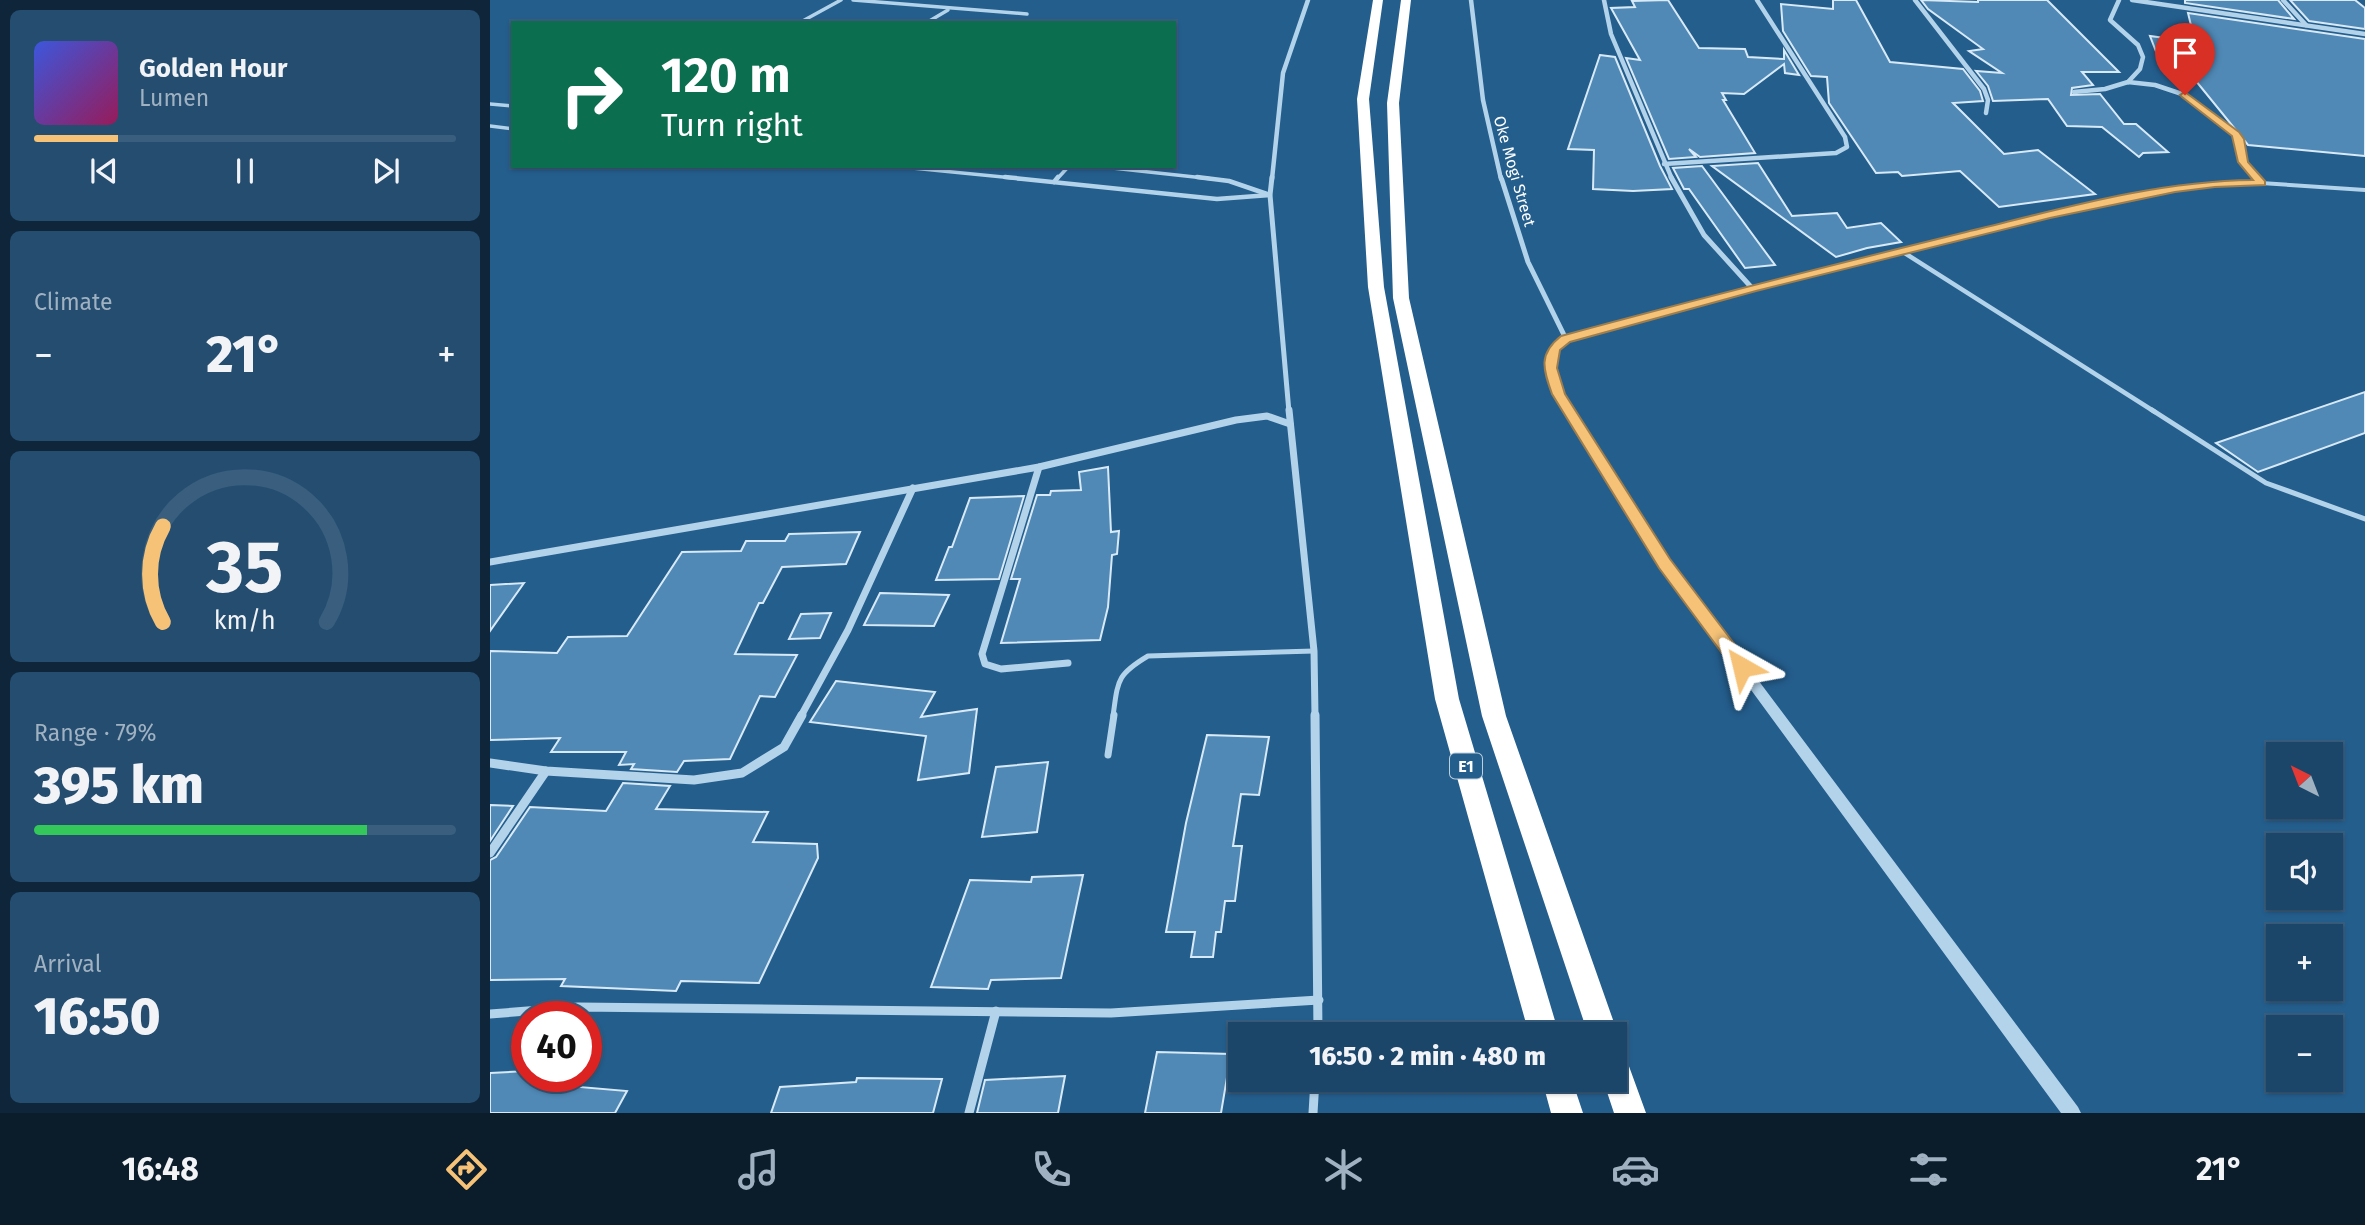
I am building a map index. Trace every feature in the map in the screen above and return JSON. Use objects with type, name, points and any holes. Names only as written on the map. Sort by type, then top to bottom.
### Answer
[{"type":"highway","name":"E1","points":[[1378,0],[1363,99],[1376,287],[1447,699],[1541,1022]]},
{"type":"highway","name":"E1","points":[[1406,0],[1393,103],[1401,298],[1494,716],[1599,1022]]},
{"type":"highway","points":[[1561,1092],[1567,1113]]},
{"type":"highway","points":[[1623,1092],[1630,1113]]},
{"type":"street","points":[[1308,0],[1283,73],[1270,195],[1278,310],[1314,651],[1318,1022]]},
{"type":"street","name":"Oke Mogi Street","points":[[1471,0],[1478,73],[1493,149],[1529,264],[1566,339]]},
{"type":"street","points":[[1604,0],[1611,34],[1664,164],[1684,204],[1704,235],[1752,288]]},
{"type":"street","points":[[1664,164],[1836,153],[1847,147],[1846,137],[1757,0]]},
{"type":"street","points":[[1915,0],[1984,89],[1988,100],[1986,113]]},
{"type":"street","points":[[2119,0],[2110,20],[2140,47],[2143,58],[2143,63],[2128,82]]},
{"type":"street","points":[[2132,0],[2365,34]]},
{"type":"street","points":[[2283,0],[2307,25]]},
{"type":"street","points":[[2357,33],[2365,41]]},
{"type":"street","points":[[2074,92],[2105,89],[2128,82],[2155,85],[2185,95],[2235,134],[2239,139],[2243,162],[2261,183]]},
{"type":"street","points":[[2072,1113],[1665,564],[1558,394],[1550,368],[1554,348],[1566,339],[1752,288],[2050,215],[2175,189],[2215,184],[2261,183],[2365,190]]},
{"type":"street","points":[[490,562],[1039,467],[1236,420],[1267,416],[1290,424]]},
{"type":"street","points":[[1039,467],[982,654],[985,664],[1001,669],[1068,663]]},
{"type":"street","points":[[490,764],[546,771],[694,780],[742,773],[784,747],[848,630],[913,488]]},
{"type":"street","points":[[490,853],[546,771]]},
{"type":"street","points":[[490,1014],[578,1007],[1111,1013],[1319,1000]]},
{"type":"street","points":[[969,1113],[996,1011]]},
{"type":"street","points":[[1313,1113],[1314,1092]]},
{"type":"lane","points":[[803,21],[841,0]]},
{"type":"lane","points":[[853,0],[1027,14]]},
{"type":"lane","points":[[929,21],[948,9]]},
{"type":"lane","points":[[490,104],[511,106]]},
{"type":"lane","points":[[490,126],[511,129]]},
{"type":"lane","points":[[912,168],[1217,199],[1270,195]]},
{"type":"lane","points":[[1054,182],[1067,168]]},
{"type":"lane","points":[[1112,168],[1229,181],[1270,195]]},
{"type":"lane","points":[[1903,252],[2266,483],[2365,519]]},
{"type":"lane","points":[[1108,755],[1118,683],[1128,668],[1148,656],[1314,651]]},
{"type":"building","points":[[1668,0],[1699,48],[1745,49],[1748,57],[1784,59],[1784,50],[1799,75],[1785,73],[1784,64],[1744,94],[1722,93],[1726,100],[1723,100],[1755,153],[1700,157],[1689,149],[1696,157],[1669,159],[1626,58],[1640,60],[1611,8],[1635,7],[1632,1]]},
{"type":"building","points":[[1833,0],[1856,0],[1890,62],[1963,69],[1980,91],[1983,101],[1953,103],[2004,154],[2038,150],[2095,194],[1999,207],[1960,171],[1902,176],[1898,172],[1876,173],[1829,103],[1827,77],[1811,76],[1783,31],[1781,4],[1833,9]]},
{"type":"building","points":[[1921,0],[2047,0],[2119,72],[2082,72],[2093,85],[2072,88],[2071,95],[2100,94],[2124,124],[2136,124],[2168,152],[2143,153],[2139,157],[2102,127],[2067,126],[2048,99],[1993,101],[1988,86],[1976,71],[2002,73],[1969,51],[1983,49],[1928,9]]},
{"type":"building","points":[[2185,0],[2278,0],[2294,19],[2185,3]]},
{"type":"building","points":[[2290,0],[2355,0],[2365,8],[2365,29],[2309,21]]},
{"type":"building","points":[[2188,13],[2365,39],[2365,156],[2248,145],[2196,81],[2171,79],[2159,59],[2150,36],[2195,42]]},
{"type":"building","points":[[1600,55],[1615,57],[1672,189],[1593,189],[1594,150],[1568,149]]},
{"type":"building","points":[[1758,163],[1792,216],[1837,213],[1847,228],[1881,223],[1901,242],[1836,257],[1712,166]]},
{"type":"building","points":[[1702,166],[1775,265],[1745,268],[1689,189],[1684,189],[1673,168]]},
{"type":"building","points":[[2365,392],[2365,433],[2258,472],[2216,443]]},
{"type":"building","points":[[1108,467],[1111,532],[1119,531],[1117,554],[1112,555],[1108,607],[1100,640],[1001,643],[1020,579],[1011,579],[1037,495],[1050,495],[1051,491],[1081,490],[1079,472]]},
{"type":"building","points":[[1024,496],[999,579],[936,580],[949,547],[952,547],[970,498]]},
{"type":"building","points":[[860,532],[846,564],[782,567],[763,603],[759,603],[735,654],[797,655],[775,697],[760,696],[730,759],[684,761],[677,772],[631,769],[634,764],[619,765],[626,752],[551,752],[560,738],[490,740],[490,651],[557,653],[568,637],[627,636],[682,552],[741,551],[746,541],[785,541],[789,534]]},
{"type":"building","points":[[524,583],[490,631],[490,585]]},
{"type":"building","points":[[880,593],[949,595],[934,626],[864,625]]},
{"type":"building","points":[[831,613],[820,638],[789,639],[801,614]]},
{"type":"building","points":[[836,681],[935,692],[921,717],[977,709],[969,773],[918,780],[926,736],[810,722]]},
{"type":"building","points":[[1207,735],[1269,737],[1259,795],[1241,794],[1233,846],[1242,846],[1235,901],[1225,901],[1221,932],[1216,932],[1213,957],[1191,957],[1195,932],[1166,932],[1186,823]]},
{"type":"building","points":[[1048,762],[1037,832],[982,837],[996,767]]},
{"type":"building","points":[[623,783],[670,786],[656,809],[768,812],[753,842],[817,844],[818,858],[759,983],[681,981],[676,991],[561,986],[565,979],[490,980],[490,860],[496,857],[530,807],[606,811]]},
{"type":"building","points":[[490,805],[513,806],[490,841]]},
{"type":"building","points":[[1083,875],[1061,978],[991,980],[988,989],[931,987],[970,880],[1031,882],[1032,877]]},
{"type":"building","points":[[1157,1052],[1228,1054],[1221,1113],[1145,1113]]},
{"type":"building","points":[[511,1072],[511,1092],[602,1092],[602,1089],[627,1091],[615,1113],[490,1113],[490,1073]]},
{"type":"building","points":[[1065,1076],[1058,1113],[977,1113],[985,1080]]},
{"type":"building","points":[[857,1078],[942,1079],[933,1113],[771,1113],[780,1087],[856,1082]]},
{"type":"route","points":[[1742,667],[1665,564],[1558,394],[1550,368],[1554,348],[1566,339],[1752,288],[2050,215],[2175,189],[2215,184],[2261,183],[2243,162],[2239,139],[2235,134],[2185,95]]}]
